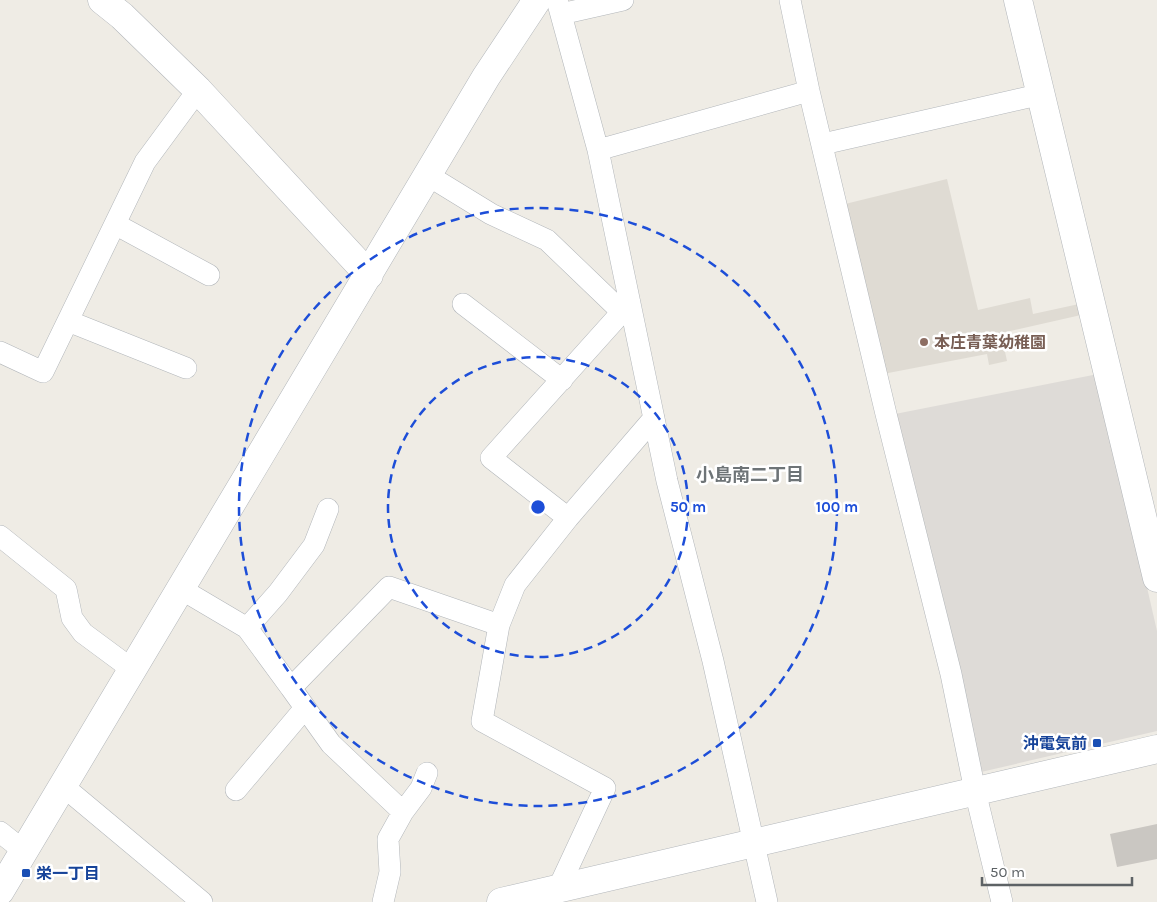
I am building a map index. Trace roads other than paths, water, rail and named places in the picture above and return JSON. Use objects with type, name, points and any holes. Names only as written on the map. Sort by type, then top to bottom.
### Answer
[{"type":"street","points":[[102,0],[122,16],[198,90],[369,275]]},
{"type":"street","points":[[0,891],[429,176],[486,77],[537,0]]},
{"type":"street","points":[[623,0],[559,7],[598,150],[626,308],[654,418],[667,481],[713,661],[767,902]]},
{"type":"street","points":[[790,0],[809,91],[886,414],[951,674],[975,791],[1002,902]]},
{"type":"street","points":[[1018,0],[1157,578]]},
{"type":"street","points":[[0,352],[43,372],[145,162],[198,90]]},
{"type":"street","points":[[598,150],[809,91]]},
{"type":"street","points":[[823,144],[1042,94]]},
{"type":"street","points":[[429,176],[491,214],[547,240],[626,308]]},
{"type":"street","points":[[115,224],[209,275]]},
{"type":"street","points":[[463,304],[562,380]]},
{"type":"street","points":[[568,518],[492,458],[626,308]]},
{"type":"street","points":[[68,321],[186,368]]},
{"type":"street","points":[[558,889],[606,788],[482,721],[499,625],[515,585],[568,518],[654,418]]},
{"type":"street","points":[[246,628],[278,593],[314,545],[328,509]]},
{"type":"street","points":[[0,536],[66,590],[72,618],[83,633],[133,670]]},
{"type":"street","points":[[291,688],[389,587],[499,625]]},
{"type":"street","points":[[181,589],[246,628],[331,744],[403,812]]},
{"type":"street","points":[[236,790],[305,708]]},
{"type":"street","points":[[501,902],[1157,748]]},
{"type":"street","points":[[383,902],[390,872],[388,839],[403,812],[421,788],[427,773]]},
{"type":"street","points":[[63,786],[202,902]]},
{"type":"street","points":[[0,832],[24,851]]},
{"type":"place","name":"本庄青葉幼稚園","points":[[924,342]]},
{"type":"place","name":"沖電気前","points":[[1097,743]]},
{"type":"place","name":"栄一丁目","points":[[26,873]]},
{"type":"district","name":"小島南二丁目","points":[[750,475]]}]
